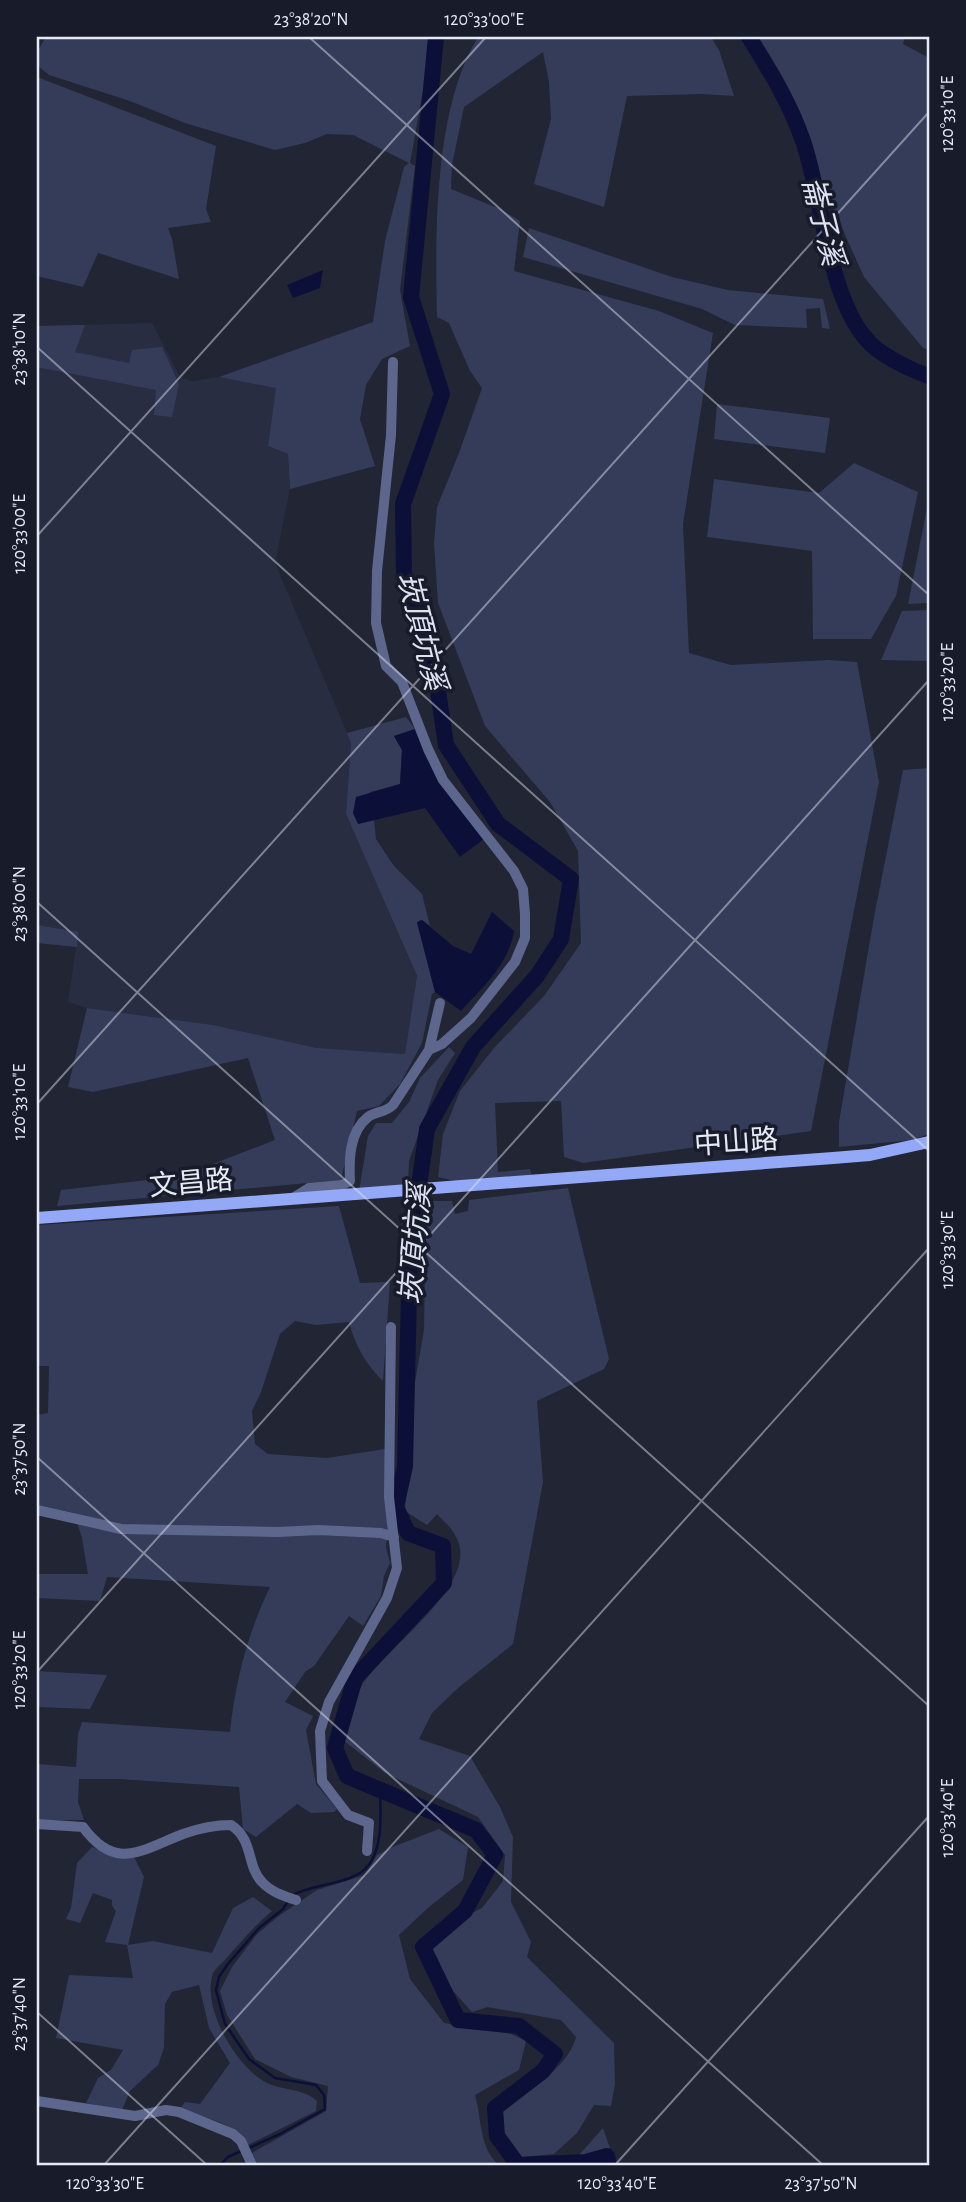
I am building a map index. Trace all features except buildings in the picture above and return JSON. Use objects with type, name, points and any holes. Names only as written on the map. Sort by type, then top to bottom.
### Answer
[{"type":"main road","name":"中山路","points":[[350,1193],[544,1181],[870,1155],[929,1142]]},
{"type":"main road","name":"文昌路","points":[[37,1218],[350,1193]]},
{"type":"street","points":[[393,362],[391,435],[377,571],[376,623],[386,666],[402,682],[443,780],[514,871],[523,888],[525,914],[525,938],[515,962],[471,1018],[442,1044],[429,1050]]},
{"type":"street","points":[[292,1198],[309,1188],[342,1185],[350,1181],[348,1156],[358,1128],[370,1115],[387,1112],[393,1105],[429,1050],[440,1003]]},
{"type":"street","points":[[368,1851],[369,1823],[348,1815],[322,1781],[320,1731],[329,1702],[387,1598],[397,1568],[389,1497],[391,1327]]},
{"type":"street","points":[[37,1510],[121,1529],[278,1532],[318,1530],[381,1533],[394,1537]]},
{"type":"street","points":[[37,1824],[83,1827],[102,1849],[131,1854],[183,1834],[231,1825],[240,1832],[250,1849],[255,1871],[262,1882],[279,1894],[296,1900]]},
{"type":"street","points":[[37,2101],[135,2116],[166,2110],[179,2112],[233,2134],[242,2144],[249,2160]]},
{"type":"shaded area","points":[[46,37],[430,37],[410,163],[415,166],[400,290],[410,346],[382,359],[366,385],[360,419],[375,466],[290,489],[288,454],[268,446],[276,388],[219,377],[373,322],[385,241],[404,167],[409,163],[353,135],[327,134],[305,143],[275,150],[185,123],[130,101],[49,75],[37,65],[37,52]]},
{"type":"shaded area","points":[[478,37],[711,37],[719,50],[734,96],[627,96],[604,207],[534,184],[551,119],[549,82],[543,52],[464,107],[452,165],[451,189],[500,209],[520,221],[514,271],[659,311],[713,333],[683,524],[689,653],[731,665],[828,660],[857,662],[879,782],[811,1131],[583,1163],[564,1157],[561,1101],[495,1103],[498,1172],[530,1169],[532,1177],[460,1182],[438,1177],[443,1134],[460,1091],[494,1048],[544,996],[581,943],[578,851],[550,802],[485,726],[438,603],[434,543],[437,507],[482,388],[470,371],[449,323],[437,317],[436,284],[437,211],[445,135],[464,66]]},
{"type":"shaded area","points":[[756,37],[905,37],[903,44],[929,58],[929,350],[923,348],[864,277]]},
{"type":"shaded area","points":[[37,77],[216,146],[206,209],[211,222],[168,228],[179,279],[98,253],[83,287],[37,276]]},
{"type":"shaded area","points":[[529,228],[672,277],[728,290],[823,299],[830,329],[822,328],[820,308],[806,309],[807,328],[735,325],[702,309],[523,257]]},
{"type":"shaded area","points":[[323,270],[320,288],[293,298],[287,285]]},
{"type":"shaded area","points":[[152,323],[180,377],[192,381],[219,377],[277,387],[268,446],[288,454],[290,489],[275,563],[351,742],[346,814],[417,977],[405,1054],[317,1048],[213,1025],[87,1008],[68,1002],[76,947],[37,943],[37,326]]},
{"type":"shaded area","points":[[85,325],[75,352],[129,363],[132,350],[162,347],[179,384],[172,417],[154,415],[156,390],[37,367],[37,326]]},
{"type":"shaded area","points":[[717,404],[830,418],[825,453],[714,439]]},
{"type":"shaded area","points":[[854,463],[918,492],[896,596],[871,639],[813,639],[812,551],[707,537],[714,479],[819,493]]},
{"type":"shaded area","points":[[929,498],[929,603],[908,604]]},
{"type":"shaded area","points":[[929,610],[929,661],[881,660],[902,611]]},
{"type":"shaded area","points":[[406,717],[415,729],[394,736],[402,750],[400,784],[370,792],[358,824],[374,820],[376,839],[394,866],[422,894],[430,926],[422,920],[417,923],[435,992],[432,994],[422,1043],[400,1084],[379,1106],[357,1111],[341,1180],[57,1206],[61,1190],[182,1176],[275,1140],[248,1058],[93,1092],[68,1087],[87,1008],[213,1025],[317,1048],[405,1054],[417,976],[346,814],[351,743],[347,733]]},
{"type":"shaded area","points":[[415,729],[433,769],[484,839],[460,857],[425,808],[358,824],[353,813],[356,797],[400,784],[402,750],[394,736]]},
{"type":"shaded area","points":[[929,768],[929,1134],[912,1140],[839,1147],[839,1122],[874,917],[903,770]]},
{"type":"shaded area","points":[[492,912],[514,931],[511,943],[494,974],[461,1011],[435,992],[417,922],[422,920],[453,946],[471,954]]},
{"type":"shaded area","points":[[37,925],[78,932],[77,947],[37,943]]},
{"type":"shaded area","points":[[449,1047],[455,1053],[438,1080],[409,1161],[408,1184],[359,1191],[368,1136],[376,1123],[392,1123],[409,1102],[420,1078]]},
{"type":"shaded area","points":[[568,1188],[609,1359],[604,1369],[537,1401],[543,1482],[513,1644],[458,1688],[432,1713],[419,1739],[470,1756],[500,1807],[513,1837],[511,1902],[531,1942],[527,1957],[614,2043],[615,2084],[611,2106],[594,2105],[577,2133],[554,2154],[522,2157],[502,2134],[503,2111],[556,2069],[572,2049],[576,2037],[561,2020],[488,2007],[472,2012],[445,1982],[429,1947],[466,1916],[482,1908],[503,1881],[505,1855],[478,1817],[385,1773],[343,1740],[360,1689],[371,1673],[443,1595],[456,1574],[460,1554],[455,1535],[437,1514],[427,1525],[405,1511],[410,1411],[424,1330],[426,1201],[452,1201],[455,1214],[468,1211],[469,1200]]},
{"type":"shaded area","points":[[339,1206],[360,1283],[390,1282],[383,1381],[362,1354],[349,1322],[316,1325],[295,1321],[280,1334],[252,1411],[255,1444],[268,1454],[327,1458],[385,1449],[388,1521],[386,1547],[390,1563],[384,1576],[381,1596],[363,1626],[349,1616],[285,1702],[313,1716],[306,1730],[316,1784],[337,1809],[334,1812],[311,1813],[297,1804],[256,1837],[243,1829],[239,1787],[79,1779],[78,1802],[84,1820],[37,1820],[37,1764],[76,1767],[78,1734],[82,1722],[230,1732],[244,1658],[270,1587],[107,1577],[100,1601],[37,1598],[37,1574],[88,1574],[82,1538],[74,1513],[37,1505],[37,1415],[48,1413],[49,1366],[37,1366],[37,1225]]},
{"type":"shaded area","points":[[37,1671],[107,1675],[90,1709],[37,1707]]},
{"type":"shaded area","points":[[439,1829],[468,1847],[463,1880],[399,1935],[410,1979],[444,2023],[511,2034],[526,2041],[519,2070],[475,2095],[484,2142],[499,2165],[258,2165],[252,2153],[326,2111],[328,2086],[291,2077],[255,2059],[227,2015],[220,1991],[232,1967],[257,1934],[317,1890],[365,1875],[377,1855]]},
{"type":"shaded area","points":[[92,1847],[113,1856],[134,1857],[144,1877],[128,1945],[153,1941],[212,1953],[233,1908],[253,1897],[272,1911],[214,1971],[212,2003],[224,2036],[244,2064],[267,2083],[312,2097],[317,2101],[316,2111],[248,2145],[227,2126],[180,2109],[185,2102],[200,2104],[230,2063],[209,2028],[199,1985],[172,1992],[165,2004],[164,2048],[158,2065],[130,2091],[122,2110],[86,2103],[98,2078],[111,2070],[123,2050],[56,2038],[69,1975],[133,1978],[127,1945],[105,1942],[116,1911],[112,1900],[93,1893],[80,1923],[66,1919],[71,1908],[77,1863]]},
{"type":"shaded area","points":[[603,2128],[612,2154],[607,2165],[570,2165]]},
{"type":"waterway","name":"崁頂坑溪","points":[[436,37],[411,297],[442,394],[403,504],[404,573],[430,637],[446,745],[498,824],[571,879],[561,939],[537,976],[473,1047],[427,1129],[410,1250],[405,1466],[396,1507],[408,1533],[443,1546],[444,1583],[355,1678],[335,1748],[347,1776],[476,1830],[495,1855],[465,1911],[423,1947],[458,2020],[519,2026],[555,2054],[543,2071],[495,2108],[497,2136],[518,2165],[586,2162],[607,2156],[609,2165]]},
{"type":"waterway","name":"崙子溪","points":[[749,37],[798,127],[810,165],[836,279],[858,328],[873,346],[885,355],[929,376]]},
{"type":"waterway","points":[[293,1895],[352,1877],[368,1866],[377,1847],[379,1835],[380,1791]]},
{"type":"waterway","points":[[249,2148],[325,2109],[324,2095],[316,2085],[275,2078],[249,2059],[225,2024],[216,1990],[219,1977],[227,1965],[259,1928],[283,1909],[289,1900]]},
{"type":"waterway","points":[[220,2165],[228,2157],[243,2150]]}]
